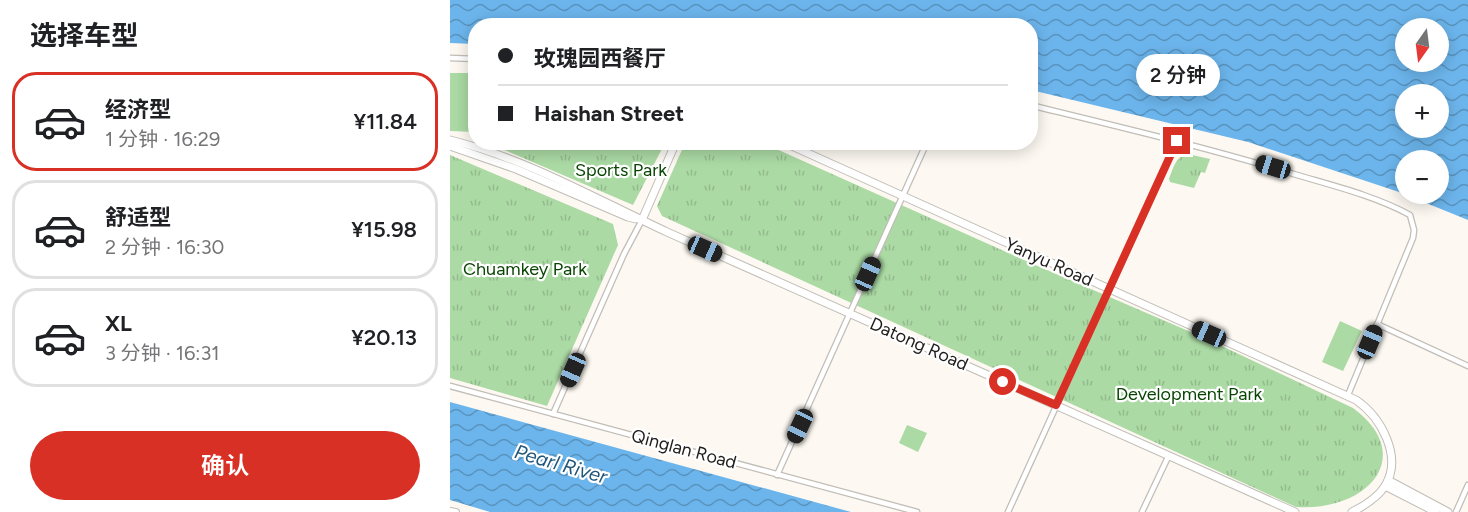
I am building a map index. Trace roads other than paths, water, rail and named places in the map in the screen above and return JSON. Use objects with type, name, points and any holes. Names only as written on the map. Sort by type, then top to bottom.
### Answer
[{"type":"main road","name":"Datong Road","points":[[450,140],[468,145]]},
{"type":"main road","name":"Datong Road","points":[[450,146],[488,158],[628,218],[642,220]]},
{"type":"main road","name":"Datong Road","points":[[486,150],[1169,454],[1294,512]]},
{"type":"main road","points":[[642,220],[673,150]]},
{"type":"main road","name":"Yanyu Road","points":[[800,150],[1348,395],[1371,412],[1385,434],[1390,456],[1387,483]]},
{"type":"main road","points":[[1352,512],[1369,502],[1387,483]]},
{"type":"main road","points":[[1387,483],[1436,512]]},
{"type":"main road","points":[[1387,483],[1448,512]]},
{"type":"street","points":[[450,58],[468,59]]},
{"type":"street","points":[[1038,107],[1240,157],[1396,208],[1410,215],[1414,230],[1413,238],[1348,395]]},
{"type":"street","points":[[1008,512],[1177,141]]},
{"type":"street","points":[[777,475],[924,150]]},
{"type":"street","points":[[553,414],[624,254],[642,220]]},
{"type":"street","points":[[1377,324],[1468,366]]},
{"type":"street","name":"Qinglan Road","points":[[450,386],[917,512]]},
{"type":"street","points":[[1142,512],[1169,454]]},
{"type":"street","points":[[1456,512],[1468,485]]},
{"type":"street","points":[[450,511],[456,512]]},
{"type":"water","points":[[450,0],[1468,0],[1468,220],[1429,204],[1449,204],[1449,150],[1395,150],[1395,191],[1248,142],[1038,92],[1038,18],[468,18],[468,44],[450,43]]},
{"type":"water","name":"Pearl River","points":[[450,402],[851,512],[490,512],[450,500]]},
{"type":"park label","name":"Sports Park","points":[[621,170]]},
{"type":"park label","name":"Chuamkey Park","points":[[525,269]]},
{"type":"park label","name":"Development Park","points":[[1189,394]]}]
